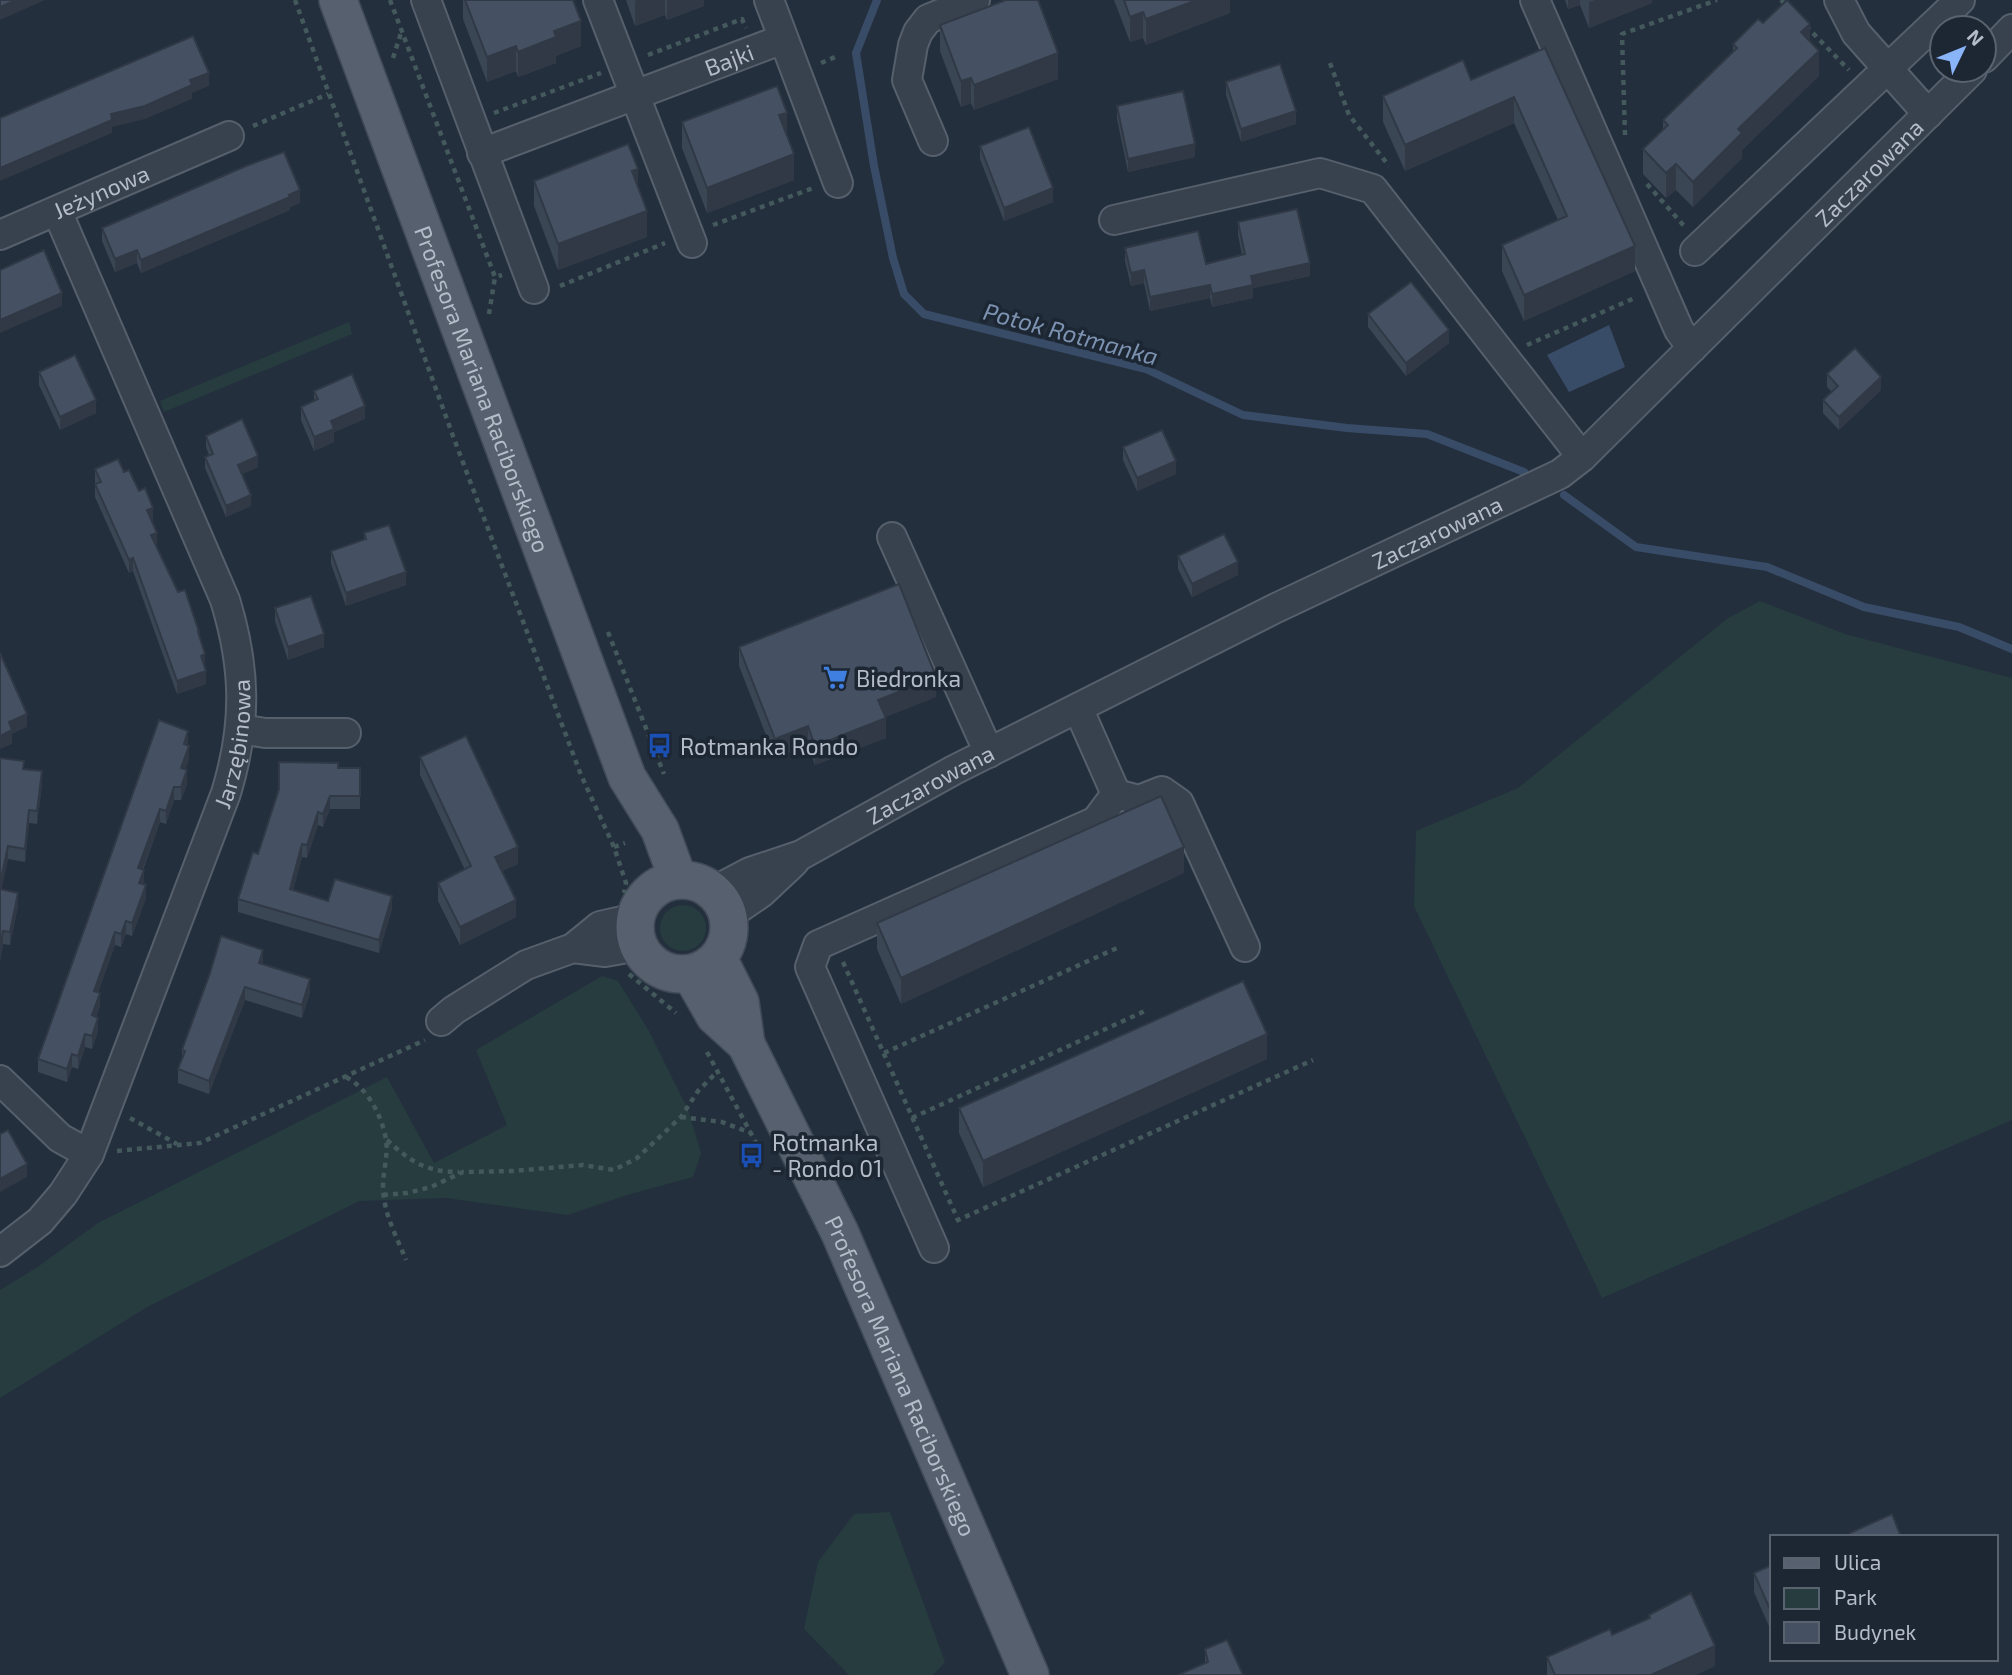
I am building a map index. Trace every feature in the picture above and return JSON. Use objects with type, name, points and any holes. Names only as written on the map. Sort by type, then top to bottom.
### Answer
[{"type":"main road","name":"Profesora Mariana Raciborskiego","points":[[338,0],[627,777],[660,830],[635,918]]},
{"type":"main road","points":[[692,880],[704,884],[722,903],[730,930],[726,946],[704,966],[675,974],[660,969],[648,959],[635,918],[692,880]]},
{"type":"main road","name":"Profesora Mariana Raciborskiego","points":[[704,966],[715,1016],[746,1044],[839,1233],[1030,1675]]},
{"type":"street","points":[[426,0],[530,277]]},
{"type":"street","points":[[598,0],[692,243]]},
{"type":"street","name":"Bajki","points":[[482,153],[783,39],[769,0]]},
{"type":"street","points":[[933,141],[907,80],[913,45],[918,32],[928,19],[975,0]]},
{"type":"street","points":[[1535,0],[1679,330],[1692,348]]},
{"type":"street","points":[[1839,0],[1856,33],[1928,114]]},
{"type":"street","points":[[1694,244],[1959,0]]},
{"type":"street","points":[[1998,44],[2012,29]]},
{"type":"street","points":[[783,39],[838,183]]},
{"type":"street","name":"Zaczarowana","points":[[722,903],[761,893],[801,855],[989,753],[1276,608],[1545,482],[1582,457],[1958,84]]},
{"type":"street","name":"Jeżynowa","points":[[0,236],[229,136]]},
{"type":"street","points":[[1114,220],[1320,173],[1373,189],[1582,457]]},
{"type":"street","name":"Jarzębinowa","points":[[0,1252],[40,1221],[63,1194],[89,1154],[226,793],[241,729],[243,692],[240,660],[225,600],[57,211]]},
{"type":"street","points":[[892,537],[989,753]]},
{"type":"street","points":[[1078,708],[1116,794]]},
{"type":"street","points":[[241,729],[265,733],[346,733]]},
{"type":"street","points":[[1116,794],[1139,800],[1163,791],[1180,803],[1203,883],[1245,947]]},
{"type":"street","points":[[931,1241],[810,967],[818,945],[1096,821],[1116,794]]},
{"type":"street","points":[[438,1029],[454,1010],[526,965],[573,948],[635,918]]},
{"type":"street","points":[[0,1080],[61,1138],[89,1154]]},
{"type":"path","points":[[295,0],[448,422],[581,775],[614,847],[626,883],[623,900],[598,912],[635,918],[607,962],[623,969],[684,1020]]},
{"type":"path","points":[[390,0],[495,277],[487,324]]},
{"type":"path","points":[[1625,143],[1622,34],[1717,0]]},
{"type":"path","points":[[1330,63],[1349,115],[1392,170]]},
{"type":"path","points":[[229,136],[328,94]]},
{"type":"path","points":[[1642,176],[1694,244]]},
{"type":"path","points":[[495,277],[530,277]]},
{"type":"path","points":[[1519,335],[1527,346],[1660,287]]},
{"type":"path","points":[[614,847],[625,843]]},
{"type":"path","points":[[884,1054],[1117,948]]},
{"type":"path","points":[[838,950],[958,1220]]},
{"type":"path","points":[[912,1118],[1147,1010]]},
{"type":"path","points":[[89,1154],[200,1143],[346,1076],[438,1029]]},
{"type":"path","points":[[705,1050],[764,1157]]},
{"type":"path","points":[[931,1241],[958,1220],[1313,1060]]},
{"type":"path","points":[[386,1140],[408,1159],[437,1172],[513,1171],[583,1165],[614,1170],[637,1158],[681,1117],[698,1091],[717,1072]]},
{"type":"path","points":[[346,1076],[358,1083],[368,1095],[386,1140],[383,1195],[406,1260]]},
{"type":"path","points":[[109,1103],[153,1131],[175,1143],[183,1144]]},
{"type":"path","points":[[681,1117],[722,1122],[752,1134]]},
{"type":"path","points":[[383,1195],[430,1187],[463,1172]]},
{"type":"green space","points":[[349,322],[352,334],[164,412],[160,401]]},
{"type":"green space","points":[[1760,601],[1845,634],[2012,678],[2012,1120],[1602,1298],[1414,906],[1416,831],[1518,788],[1728,618]]},
{"type":"green space","points":[[683,905],[699,912],[706,928],[699,944],[683,951],[667,944],[660,928],[667,912]]},
{"type":"green space","points":[[602,976],[618,981],[649,1031],[689,1112],[701,1153],[693,1177],[568,1215],[446,1198],[359,1201],[149,1306],[0,1398],[0,1290],[36,1268],[98,1223],[387,1077],[434,1163],[507,1125],[476,1050]]},
{"type":"green space","points":[[890,1512],[945,1662],[933,1675],[849,1675],[804,1629],[818,1562],[854,1514]]},
{"type":"water","points":[[1609,325],[1625,367],[1569,392],[1547,355]]},
{"type":"building","points":[[0,0],[16,0],[0,7]]},
{"type":"building","points":[[465,0],[573,0],[581,21],[554,31],[556,37],[518,52],[516,46],[487,57]]},
{"type":"building","points":[[1006,0],[1038,0],[1058,53],[974,85],[971,78],[961,81],[940,25]]},
{"type":"building","points":[[1124,0],[1197,0],[1146,19],[1143,12],[1130,17]]},
{"type":"building","points":[[1787,0],[1810,24],[1801,32],[1819,51],[1738,129],[1742,133],[1693,182],[1676,164],[1666,173],[1643,149],[1668,125],[1663,120],[1737,48],[1733,44],[1758,19],[1763,23]]},
{"type":"building","points":[[193,36],[209,73],[190,80],[192,85],[145,106],[111,114],[112,120],[0,168],[0,118]]},
{"type":"building","points":[[1545,48],[1635,246],[1524,295],[1502,245],[1567,216],[1514,97],[1405,145],[1383,96],[1463,60],[1471,80]]},
{"type":"building","points":[[1280,64],[1296,111],[1241,129],[1226,82]]},
{"type":"building","points":[[777,86],[787,113],[779,115],[794,154],[707,188],[682,122]]},
{"type":"building","points":[[1183,91],[1195,144],[1128,159],[1117,106]]},
{"type":"building","points":[[1029,127],[1053,188],[1004,208],[980,146]]},
{"type":"building","points":[[628,144],[638,169],[632,171],[647,211],[558,244],[534,181]]},
{"type":"building","points":[[284,152],[300,190],[289,195],[290,197],[141,260],[137,250],[115,259],[102,228]]},
{"type":"building","points":[[1297,209],[1310,263],[1251,276],[1253,285],[1212,294],[1210,285],[1150,297],[1144,270],[1131,273],[1125,248],[1198,231],[1206,264],[1245,254],[1238,222]]},
{"type":"building","points":[[44,250],[62,293],[0,320],[0,270]]},
{"type":"building","points":[[1411,282],[1449,330],[1406,363],[1368,314]]},
{"type":"building","points":[[1855,348],[1881,377],[1839,417],[1823,400],[1838,386],[1827,374]]},
{"type":"building","points":[[75,355],[96,400],[60,417],[39,372]]},
{"type":"building","points":[[352,374],[365,406],[331,421],[334,429],[314,437],[301,407],[318,399],[314,391]]},
{"type":"building","points":[[242,419],[258,456],[238,465],[251,495],[226,506],[205,457],[213,454],[206,436]]},
{"type":"building","points":[[1162,430],[1176,461],[1137,478],[1123,447]]},
{"type":"building","points":[[118,459],[124,472],[129,470],[139,491],[145,488],[153,508],[147,510],[157,533],[151,535],[178,592],[185,590],[205,654],[201,656],[206,671],[177,681],[133,558],[129,560],[95,484],[101,482],[95,469]]},
{"type":"building","points":[[389,525],[406,572],[346,593],[331,551],[366,539],[364,533]]},
{"type":"building","points":[[1224,534],[1238,562],[1192,584],[1178,556]]},
{"type":"building","name":"Biedronka","points":[[899,584],[936,677],[878,700],[886,718],[815,746],[808,726],[775,739],[739,647]]},
{"type":"building","points":[[311,596],[324,634],[288,647],[275,608]]},
{"type":"building","points":[[0,653],[27,714],[9,722],[12,730],[0,736]]},
{"type":"building","points":[[159,720],[188,731],[184,744],[189,746],[181,768],[187,770],[181,787],[174,787],[166,811],[160,809],[138,868],[144,870],[139,883],[146,885],[132,923],[126,921],[121,934],[115,932],[94,991],[100,993],[92,1015],[98,1018],[92,1036],[85,1034],[78,1056],[72,1054],[67,1069],[38,1059]]},
{"type":"building","points":[[466,736],[518,847],[495,857],[516,900],[460,927],[438,883],[471,866],[420,757]]},
{"type":"building","points":[[0,758],[24,761],[23,769],[42,771],[37,811],[29,810],[25,849],[8,846],[0,884]]},
{"type":"building","points":[[279,762],[338,763],[338,768],[360,768],[360,796],[330,796],[323,814],[318,812],[307,845],[302,844],[290,889],[328,901],[335,879],[392,896],[379,940],[238,899],[253,852],[258,854],[279,789]]},
{"type":"building","points":[[1161,796],[1184,847],[901,978],[877,923]]},
{"type":"building","points":[[0,889],[18,893],[10,932],[3,931],[0,948]]},
{"type":"building","points":[[221,936],[263,950],[259,963],[310,979],[302,1005],[245,987],[209,1081],[178,1069]]},
{"type":"building","points":[[1243,981],[1267,1034],[983,1161],[959,1108]]},
{"type":"building","points":[[8,1130],[27,1164],[0,1179],[0,1134]]},
{"type":"building","points":[[1892,1514],[1900,1535],[1850,1535]]},
{"type":"building","points":[[1770,1566],[1770,1609],[1754,1573]]},
{"type":"building","points":[[1691,1593],[1715,1646],[1651,1675],[1555,1675],[1547,1657],[1610,1629],[1612,1635],[1650,1618],[1649,1615]]},
{"type":"building","points":[[1227,1640],[1243,1675],[1178,1675],[1208,1662],[1205,1649]]},
{"type":"waterway","name":"Potok Rotmanka","points":[[877,0],[856,53],[874,166],[893,258],[904,294],[924,314],[1146,369],[1243,415],[1347,428],[1427,434],[1524,472]]},
{"type":"waterway","name":"Potok Rotmanka","points":[[1564,495],[1636,547],[1767,567],[1864,607],[1959,627],[2012,649]]},
{"type":"place","name":"Biedronka","points":[[836,678]]},
{"type":"place","name":"Rotmanka Rondo","points":[[660,746]]},
{"type":"place","name":"Rotmanka - Rondo 01","points":[[752,1155]]}]
